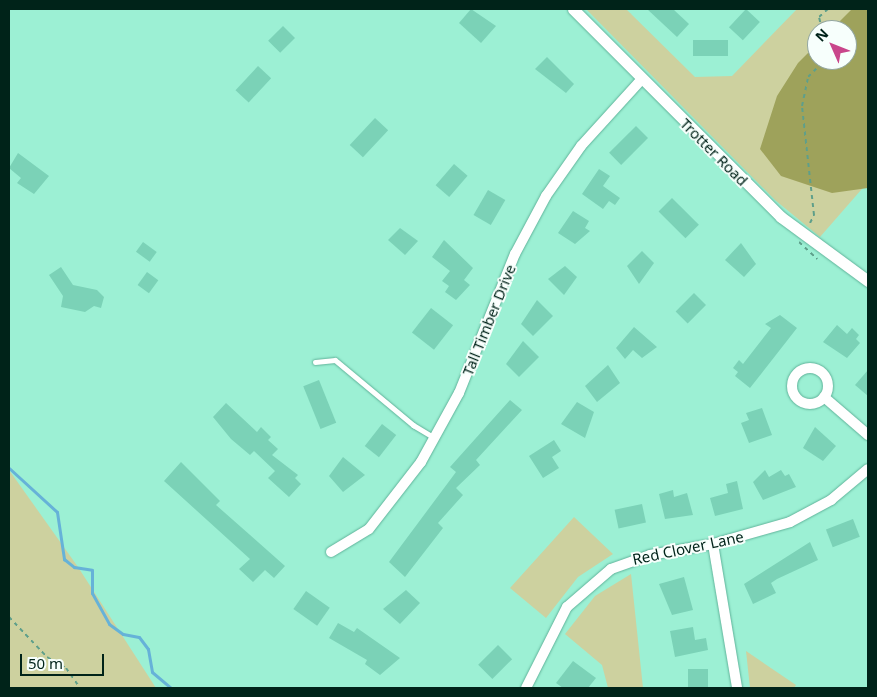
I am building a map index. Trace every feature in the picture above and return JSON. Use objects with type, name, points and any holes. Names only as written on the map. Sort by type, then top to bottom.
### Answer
[{"type":"street","name":"Trotter Road","points":[[573,9],[642,80],[803,236],[868,281]]},
{"type":"street","name":"Tall Timber Drive","points":[[330,552],[369,529],[436,438],[516,254],[546,196],[581,146],[642,80]]},
{"type":"street","points":[[824,397],[868,434]]},
{"type":"street","name":"Red Clover Lane","points":[[526,688],[558,620],[594,580],[629,560],[714,544],[790,522],[831,500],[868,470]]},
{"type":"street","points":[[714,544],[737,688]]},
{"type":"lane","points":[[315,362],[335,360],[413,425],[436,438]]},
{"type":"path","points":[[820,20],[820,17],[828,9]]},
{"type":"path","points":[[814,70],[808,76],[802,106],[814,215],[797,245],[824,264]]},
{"type":"path","points":[[9,618],[47,657],[66,668],[80,688]]},
{"type":"green space","points":[[586,9],[626,9],[695,77],[732,76],[797,9],[868,9],[868,182],[820,237],[775,200]]},
{"type":"green space","points":[[852,9],[868,9],[868,188],[832,193],[781,176],[760,149],[777,96],[798,63],[807,54],[807,70],[857,70],[857,20],[841,20]]},
{"type":"green space","points":[[9,470],[78,567],[156,688],[9,688]]},
{"type":"green space","points":[[574,517],[613,554],[578,577],[546,618],[510,588]]},
{"type":"green space","points":[[631,574],[643,688],[608,688],[602,665],[565,634],[595,596]]},
{"type":"green space","points":[[746,651],[796,685],[794,688],[750,688]]},
{"type":"building","points":[[471,9],[496,26],[481,43],[459,23]]},
{"type":"building","points":[[647,9],[673,9],[689,24],[677,37]]},
{"type":"building","points":[[746,9],[760,22],[743,40],[729,27]]},
{"type":"building","points":[[283,26],[295,38],[280,53],[268,41]]},
{"type":"building","points":[[693,40],[728,40],[728,56],[693,56]]},
{"type":"building","points":[[547,57],[574,84],[566,93],[535,69]]},
{"type":"building","points":[[258,66],[271,78],[249,102],[235,90]]},
{"type":"building","points":[[375,118],[388,130],[363,157],[350,145]]},
{"type":"building","points":[[636,126],[648,138],[621,165],[609,153]]},
{"type":"building","points":[[18,153],[49,176],[34,194],[17,183],[21,178],[9,168]]},
{"type":"building","points":[[454,164],[468,176],[449,197],[436,185]]},
{"type":"building","points":[[599,169],[610,176],[603,186],[620,198],[615,205],[609,201],[603,209],[582,194]]},
{"type":"building","points":[[488,190],[505,200],[491,225],[474,215]]},
{"type":"building","points":[[672,198],[699,225],[685,238],[659,211]]},
{"type":"building","points":[[573,211],[589,221],[585,228],[590,231],[575,244],[558,233]]},
{"type":"building","points":[[400,228],[418,241],[405,255],[388,240]]},
{"type":"building","points":[[444,240],[473,268],[464,280],[470,285],[456,300],[445,292],[449,286],[442,281],[450,271],[432,257]]},
{"type":"building","points":[[143,242],[157,252],[150,262],[136,252]]},
{"type":"building","points":[[741,243],[756,264],[744,277],[725,260]]},
{"type":"building","points":[[642,251],[654,263],[639,284],[627,266]]},
{"type":"building","points":[[565,266],[577,277],[564,295],[548,279]]},
{"type":"building","points":[[61,267],[73,285],[97,290],[104,297],[101,308],[94,306],[85,312],[61,307],[63,296],[49,275]]},
{"type":"building","points":[[147,272],[158,280],[149,293],[138,285]]},
{"type":"building","points":[[694,293],[706,305],[688,323],[676,311]]},
{"type":"building","points":[[537,300],[553,316],[533,336],[521,324]]},
{"type":"building","points":[[431,308],[453,325],[434,350],[412,332]]},
{"type":"building","points":[[780,315],[797,328],[750,388],[735,376],[738,372],[733,368],[739,360],[743,364],[771,328],[765,324]]},
{"type":"building","points":[[837,325],[847,334],[852,328],[859,335],[856,339],[860,343],[847,358],[823,342]]},
{"type":"building","points":[[634,327],[657,347],[642,358],[633,350],[625,359],[616,348]]},
{"type":"building","points":[[523,341],[539,357],[519,377],[506,364]]},
{"type":"building","points":[[608,365],[620,383],[597,402],[585,386]]},
{"type":"building","points":[[868,370],[868,396],[855,385]]},
{"type":"building","points":[[319,380],[336,423],[320,429],[303,386]]},
{"type":"building","points":[[510,400],[522,410],[476,460],[480,465],[456,488],[463,495],[438,523],[443,528],[405,577],[389,562],[456,472],[450,467]]},
{"type":"building","points":[[577,402],[594,412],[585,438],[561,424]]},
{"type":"building","points":[[226,403],[257,432],[261,427],[271,437],[268,440],[278,449],[272,455],[298,475],[295,478],[301,484],[289,497],[268,478],[275,471],[254,451],[250,455],[231,439],[213,417]]},
{"type":"building","points":[[762,408],[772,435],[749,443],[741,423],[749,420],[746,413]]},
{"type":"building","points":[[382,424],[396,435],[379,457],[365,446]]},
{"type":"building","points":[[815,427],[836,446],[823,461],[803,448]]},
{"type":"building","points":[[554,440],[561,451],[552,457],[559,468],[543,478],[529,456]]},
{"type":"building","points":[[343,457],[365,475],[343,492],[329,476]]},
{"type":"building","points":[[181,462],[220,501],[216,505],[285,566],[274,578],[265,570],[253,582],[239,569],[250,559],[164,481]]},
{"type":"building","points":[[765,470],[769,477],[781,470],[785,476],[789,474],[796,487],[763,500],[753,482]]},
{"type":"building","points":[[737,481],[743,509],[715,516],[710,498],[728,493],[726,484]]},
{"type":"building","points":[[673,490],[674,497],[687,493],[693,515],[665,519],[659,494]]},
{"type":"building","points":[[642,504],[646,523],[619,528],[615,510]]},
{"type":"building","points":[[853,519],[860,537],[833,547],[826,529]]},
{"type":"building","points":[[810,542],[818,560],[771,583],[776,593],[753,604],[744,584]]},
{"type":"building","points":[[684,577],[693,610],[672,615],[659,584]]},
{"type":"building","points":[[406,590],[420,603],[400,624],[383,609]]},
{"type":"building","points":[[306,591],[330,608],[317,626],[293,609]]},
{"type":"building","points":[[338,623],[354,632],[357,628],[400,658],[380,675],[365,664],[367,660],[329,638]]},
{"type":"building","points":[[693,627],[695,640],[706,638],[708,650],[675,657],[670,631]]},
{"type":"building","points":[[498,645],[512,659],[492,679],[478,665]]},
{"type":"building","points":[[573,661],[596,678],[588,688],[563,688],[556,683]]},
{"type":"building","points":[[688,669],[708,669],[708,688],[688,688]]},
{"type":"waterway","points":[[9,468],[57,512],[64,559],[74,567],[92,570],[92,593],[109,624],[123,634],[139,637],[148,649],[152,672],[171,688]]}]
